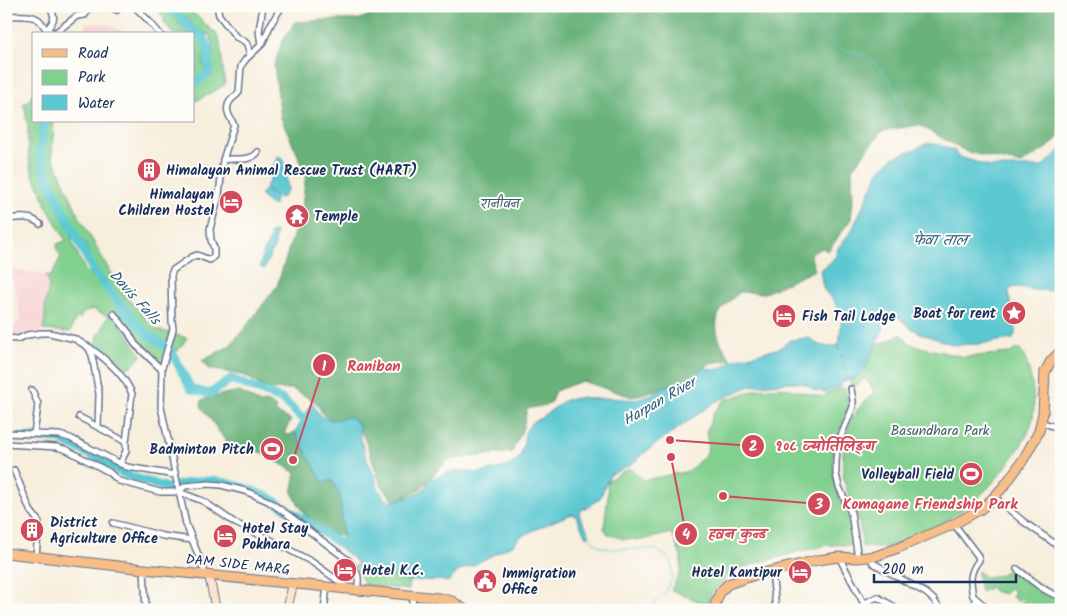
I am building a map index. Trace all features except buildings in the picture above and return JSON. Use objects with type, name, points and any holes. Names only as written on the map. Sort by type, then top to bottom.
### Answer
[{"type":"main road","points":[[6,26],[8,11]]},
{"type":"main road","points":[[713,610],[720,592],[728,584],[804,562],[839,557],[870,558],[954,524],[981,509],[994,498],[1023,460],[1036,437],[1044,405],[1045,372],[1051,361],[1061,351]]},
{"type":"main road","name":"DAM SIDE MARG","points":[[6,553],[144,569],[446,599],[456,603],[465,610]]},
{"type":"main road","points":[[208,575],[216,610]]},
{"type":"main road","points":[[287,610],[293,584]]},
{"type":"street","points":[[47,30],[54,19],[50,6]]},
{"type":"street","points":[[8,11],[38,19],[47,30],[55,32],[77,16],[85,15],[90,6]]},
{"type":"street","points":[[108,6],[117,10]]},
{"type":"street","points":[[134,6],[158,32]]},
{"type":"street","points":[[219,6],[219,15],[236,38],[244,41],[250,55]]},
{"type":"street","points":[[261,45],[259,31],[263,6]]},
{"type":"street","points":[[208,575],[186,524],[161,407],[162,368],[173,329],[171,275],[173,270],[197,255],[210,260],[214,256],[210,229],[219,195],[223,160],[234,125],[228,114],[227,107],[239,92],[243,62],[262,44],[282,6]]},
{"type":"street","points":[[223,160],[246,158],[254,156],[258,152]]},
{"type":"street","points":[[6,219],[17,217],[34,219],[40,224]]},
{"type":"street","points":[[114,314],[135,344],[162,368]]},
{"type":"street","points":[[6,338],[18,339],[27,335],[50,333],[75,339],[109,362],[130,388],[132,394],[126,451],[120,464]]},
{"type":"street","points":[[88,347],[92,354],[99,394],[98,427]]},
{"type":"street","points":[[851,389],[854,400],[853,407],[837,450],[836,474],[839,487],[851,513],[858,558]]},
{"type":"street","points":[[32,390],[38,404],[34,433]]},
{"type":"street","points":[[79,417],[126,442]]},
{"type":"street","points":[[1041,422],[1061,429]]},
{"type":"street","points":[[6,433],[59,435],[70,438],[127,467],[176,478]]},
{"type":"street","points":[[6,444],[57,447],[67,450],[109,472],[119,481],[160,492],[179,491],[203,502],[235,523],[312,562],[353,590],[360,580],[356,570],[349,561],[268,501],[245,491],[208,484],[185,486],[179,491]]},
{"type":"street","points":[[14,470],[30,510],[38,522],[36,556]]},
{"type":"street","points":[[994,498],[1061,548]]},
{"type":"street","points":[[113,523],[163,536],[192,540]]},
{"type":"street","points":[[954,524],[978,556],[979,560],[970,577],[973,596],[989,610]]},
{"type":"street","points":[[839,557],[863,602],[877,597],[900,610]]},
{"type":"street","points":[[870,558],[873,563],[926,593],[934,600],[940,610]]},
{"type":"street","points":[[144,569],[146,610]]},
{"type":"street","points":[[1017,569],[1049,592],[1061,596]]},
{"type":"street","points":[[772,571],[776,610]]},
{"type":"street","points":[[324,610],[327,587]]},
{"type":"street","points":[[412,610],[413,595]]},
{"type":"street","points":[[968,610],[978,600]]},
{"type":"shaded area","points":[[85,23],[107,24],[123,32],[86,32]]},
{"type":"shaded area","points":[[8,270],[46,275],[49,288],[45,304],[43,330],[17,336],[13,335],[14,326],[20,319],[19,302]]},
{"type":"green space","points":[[155,6],[167,6],[172,10],[176,20],[190,32],[172,32],[163,22],[165,19]]},
{"type":"green space","points":[[173,6],[184,6],[202,20],[216,33],[220,43],[225,85],[195,101],[195,85],[212,76],[211,54],[213,44],[210,36],[193,26],[190,20],[179,13]]},
{"type":"green space","name":"रानीवन","points":[[379,6],[1061,6],[1061,134],[1050,146],[1021,164],[967,152],[919,125],[882,131],[852,169],[853,202],[851,219],[828,251],[822,248],[810,254],[815,270],[765,293],[740,292],[719,313],[717,322],[718,334],[722,345],[732,360],[710,363],[695,378],[632,397],[582,381],[555,391],[550,404],[527,409],[523,428],[512,452],[448,460],[418,491],[395,502],[381,485],[357,422],[350,418],[333,420],[324,416],[316,402],[292,389],[267,390],[246,376],[209,369],[202,361],[229,346],[277,286],[302,207],[306,173],[281,118],[274,65],[282,42],[295,22],[358,20],[378,11]]},
{"type":"green space","points":[[195,35],[203,42],[205,47],[203,64],[206,73],[195,79]]},
{"type":"green space","points":[[32,94],[32,122],[42,122],[43,125],[37,154],[41,171],[51,187],[56,204],[70,230],[72,242],[84,268],[140,329],[170,351],[174,358],[163,367],[137,344],[116,315],[108,316],[92,309],[83,313],[80,319],[76,318],[70,332],[43,330],[45,304],[49,288],[46,275],[51,276],[61,256],[57,251],[57,244],[66,241],[45,204],[33,175],[28,150],[28,124],[23,105],[24,102],[28,103]]},
{"type":"green space","points":[[46,122],[54,122],[52,155],[79,216],[121,291],[155,329],[187,338],[177,352],[146,331],[122,304],[95,267],[85,243],[76,232],[44,163],[42,140]]},
{"type":"green space","points":[[113,317],[121,325],[142,355],[132,366],[122,369],[95,347],[97,336],[107,318]]},
{"type":"green space","name":"Basundhara Park","points":[[901,334],[908,342],[915,346],[964,357],[1010,353],[1018,348],[1028,366],[1034,397],[1034,410],[1030,428],[1020,447],[1005,468],[979,497],[953,516],[915,537],[891,546],[874,548],[862,546],[856,512],[848,494],[843,474],[843,455],[844,444],[853,416],[875,393],[866,378],[851,389],[850,380],[859,375],[876,344],[886,342]]},
{"type":"green space","points":[[781,387],[823,397],[827,393],[844,388],[849,401],[849,407],[833,450],[833,460],[834,478],[848,517],[852,545],[827,545],[736,569],[712,592],[707,605],[671,590],[681,571],[681,557],[672,533],[642,540],[623,539],[608,534],[604,528],[608,495],[607,481],[629,468],[644,480],[689,471],[707,453],[706,433],[713,414],[724,400],[759,389]]},
{"type":"green space","points":[[240,392],[259,403],[270,404],[276,408],[275,412],[291,420],[284,433],[289,435],[295,432],[323,483],[332,480],[340,496],[343,537],[322,530],[305,515],[292,493],[296,473],[263,453],[227,443],[201,406],[202,400],[227,393]]},
{"type":"green space","points":[[359,564],[362,568],[383,569],[388,575],[409,581],[409,590],[365,585],[355,566]]},
{"type":"green space","points":[[1008,569],[1011,572],[1017,569],[1057,596],[1057,599],[1051,605],[1054,608],[1060,603],[1061,606],[1059,607],[1061,609],[1032,610],[1027,606],[1024,610],[1019,610],[1023,599],[1021,597],[1018,601],[1012,596],[1014,592],[1010,588],[1004,594],[993,591],[991,587],[981,592],[977,574],[979,571],[985,577],[1002,575]]},
{"type":"water","name":"फेवा ताल","points":[[927,143],[940,145],[955,151],[957,156],[991,167],[1042,167],[1061,150],[1061,291],[1033,290],[1020,287],[1011,288],[1009,296],[1016,331],[1013,339],[955,345],[912,329],[897,316],[892,314],[886,315],[884,317],[883,330],[867,365],[859,375],[840,384],[841,387],[823,392],[814,390],[802,383],[790,382],[750,386],[715,402],[653,446],[632,464],[610,475],[600,498],[590,506],[580,510],[579,515],[590,535],[586,537],[576,516],[572,514],[521,536],[514,544],[459,571],[447,582],[439,580],[409,581],[388,575],[383,570],[376,574],[362,568],[337,546],[343,537],[340,496],[332,480],[323,483],[295,432],[312,402],[323,418],[333,420],[350,417],[357,422],[360,427],[360,438],[377,486],[385,499],[392,502],[413,496],[424,489],[429,480],[446,473],[462,470],[478,473],[503,468],[517,461],[520,457],[525,433],[532,422],[541,418],[565,400],[583,397],[591,399],[637,400],[651,395],[666,386],[682,385],[697,379],[702,367],[715,370],[722,368],[734,360],[777,349],[790,340],[807,338],[817,344],[828,347],[839,345],[842,316],[834,301],[824,290],[820,270],[835,257],[838,248],[852,230],[879,171],[894,157]]},
{"type":"water","points":[[278,156],[283,158],[288,189],[284,196],[279,198],[273,195],[275,200],[274,206],[260,195],[265,189],[272,194],[265,187],[270,181],[270,172]]},
{"type":"water","points":[[276,231],[275,245],[264,269],[260,267],[263,253],[271,237],[269,234]]},
{"type":"waterway","name":"Davis Falls","points":[[169,6],[191,29],[203,37],[209,48],[208,74],[195,81]]},
{"type":"waterway","points":[[800,6],[828,40],[843,49],[866,56],[883,71],[899,98],[905,118],[907,135]]},
{"type":"waterway","name":"Davis Falls","points":[[44,122],[40,152],[48,178],[93,270],[121,306],[144,331],[171,351],[191,389],[210,394],[231,379],[283,400],[311,427]]},
{"type":"waterway","points":[[6,437],[59,439],[129,476],[168,488],[187,483],[209,481],[227,483],[248,489],[270,498],[339,543]]},
{"type":"waterway","points":[[588,536],[601,547],[613,549],[655,549],[669,558],[672,564],[672,579],[664,594],[647,610]]},
{"type":"ferry route","points":[[838,344],[847,381]]},
{"type":"place","name":"Himalayan Animal Rescue Trust (HART)","points":[[149,170]]},
{"type":"place","name":"Himalayan Children Hostel","points":[[231,202]]},
{"type":"place","name":"Temple","points":[[297,216]]},
{"type":"place","name":"Boat for rent","points":[[1014,313]]},
{"type":"place","name":"Fish Tail Lodge","points":[[784,316]]},
{"type":"place","name":"१०८ ज्योर्तिलिङ्ग","points":[[670,440]]},
{"type":"place","name":"Badminton Pitch","points":[[272,449]]},
{"type":"place","name":"हवन कुन्ड","points":[[671,457]]},
{"type":"place","name":"Raniban","points":[[293,460]]},
{"type":"place","name":"Volleyball Field","points":[[971,474]]},
{"type":"place","name":"Komagane Friendship Park","points":[[723,496]]},
{"type":"place","name":"District Agriculture Office","points":[[32,530]]},
{"type":"place","name":"Hotel Stay Pokhara","points":[[225,536]]},
{"type":"place","name":"Hotel K.C.","points":[[345,570]]},
{"type":"place","name":"Hotel Kantipur","points":[[800,572]]},
{"type":"place","name":"Immigration Office","points":[[485,581]]},
{"type":"water label","name":"Harpan River","points":[[659,401]]}]
